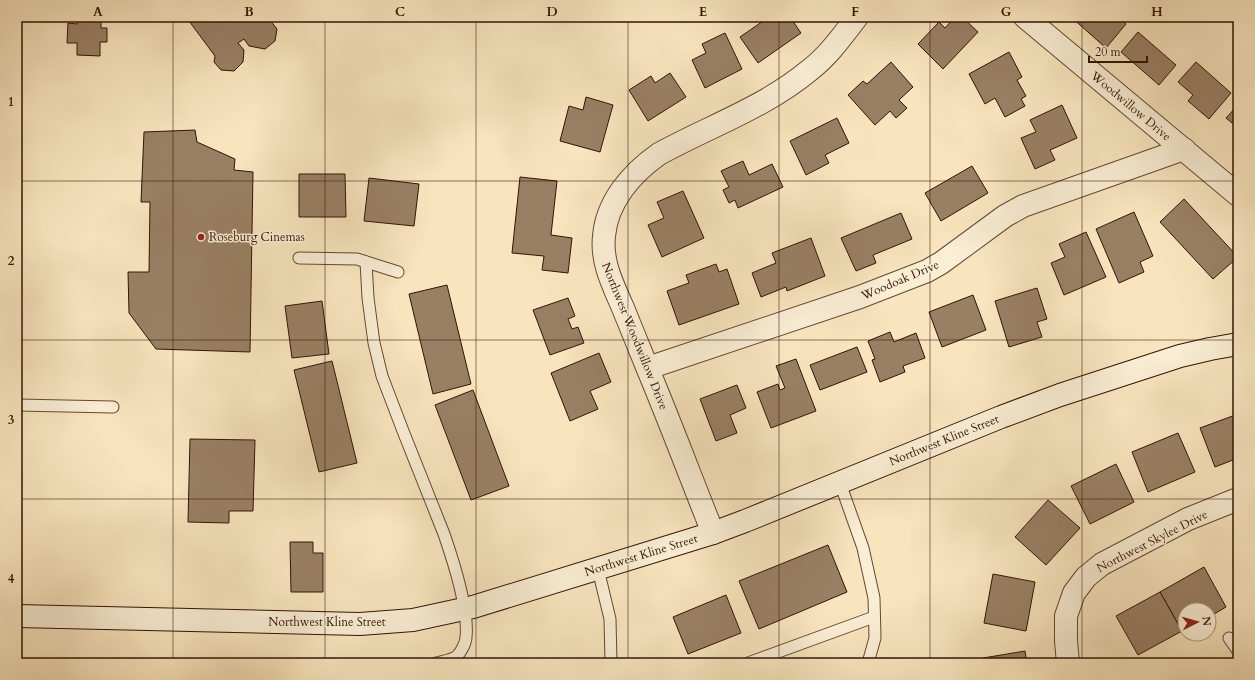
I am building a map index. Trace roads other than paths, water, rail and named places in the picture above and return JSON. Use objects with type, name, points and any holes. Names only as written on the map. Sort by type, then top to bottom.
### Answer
[{"type":"street","name":"Northwest Woodwillow Drive","points":[[713,533],[648,368],[609,276],[604,258],[604,236],[607,220],[622,189],[643,165],[659,154],[775,95],[794,82],[812,69],[830,51],[857,17]]},
{"type":"street","name":"Woodwillow Drive","points":[[1024,17],[1238,195]]},
{"type":"street","name":"Woodoak Drive","points":[[648,368],[860,297],[941,263],[1005,216],[1023,206],[1184,149]]},
{"type":"street","name":"Northwest Kline Street","points":[[17,616],[360,624],[413,620],[465,609],[713,533],[1001,417],[1060,395],[1180,356],[1238,344]]},
{"type":"street","name":"Northwest Skylee Drive","points":[[1068,663],[1066,616],[1074,593],[1086,577],[1102,564],[1188,520],[1238,499]]},
{"type":"lane","points":[[299,258],[357,260],[398,272]]},
{"type":"lane","points":[[366,262],[368,298],[374,343],[382,376],[450,550],[465,609],[466,637],[463,647],[453,661],[436,663]]},
{"type":"lane","points":[[17,405],[113,407]]},
{"type":"lane","points":[[840,483],[863,548],[874,598],[875,638],[868,663]]},
{"type":"lane","points":[[598,569],[610,619],[611,663]]},
{"type":"lane","points":[[748,663],[874,617]]},
{"type":"lane","points":[[1229,638],[1238,650]]},
{"type":"place","name":"Roseburg Cinemas","points":[[201,237]]}]
